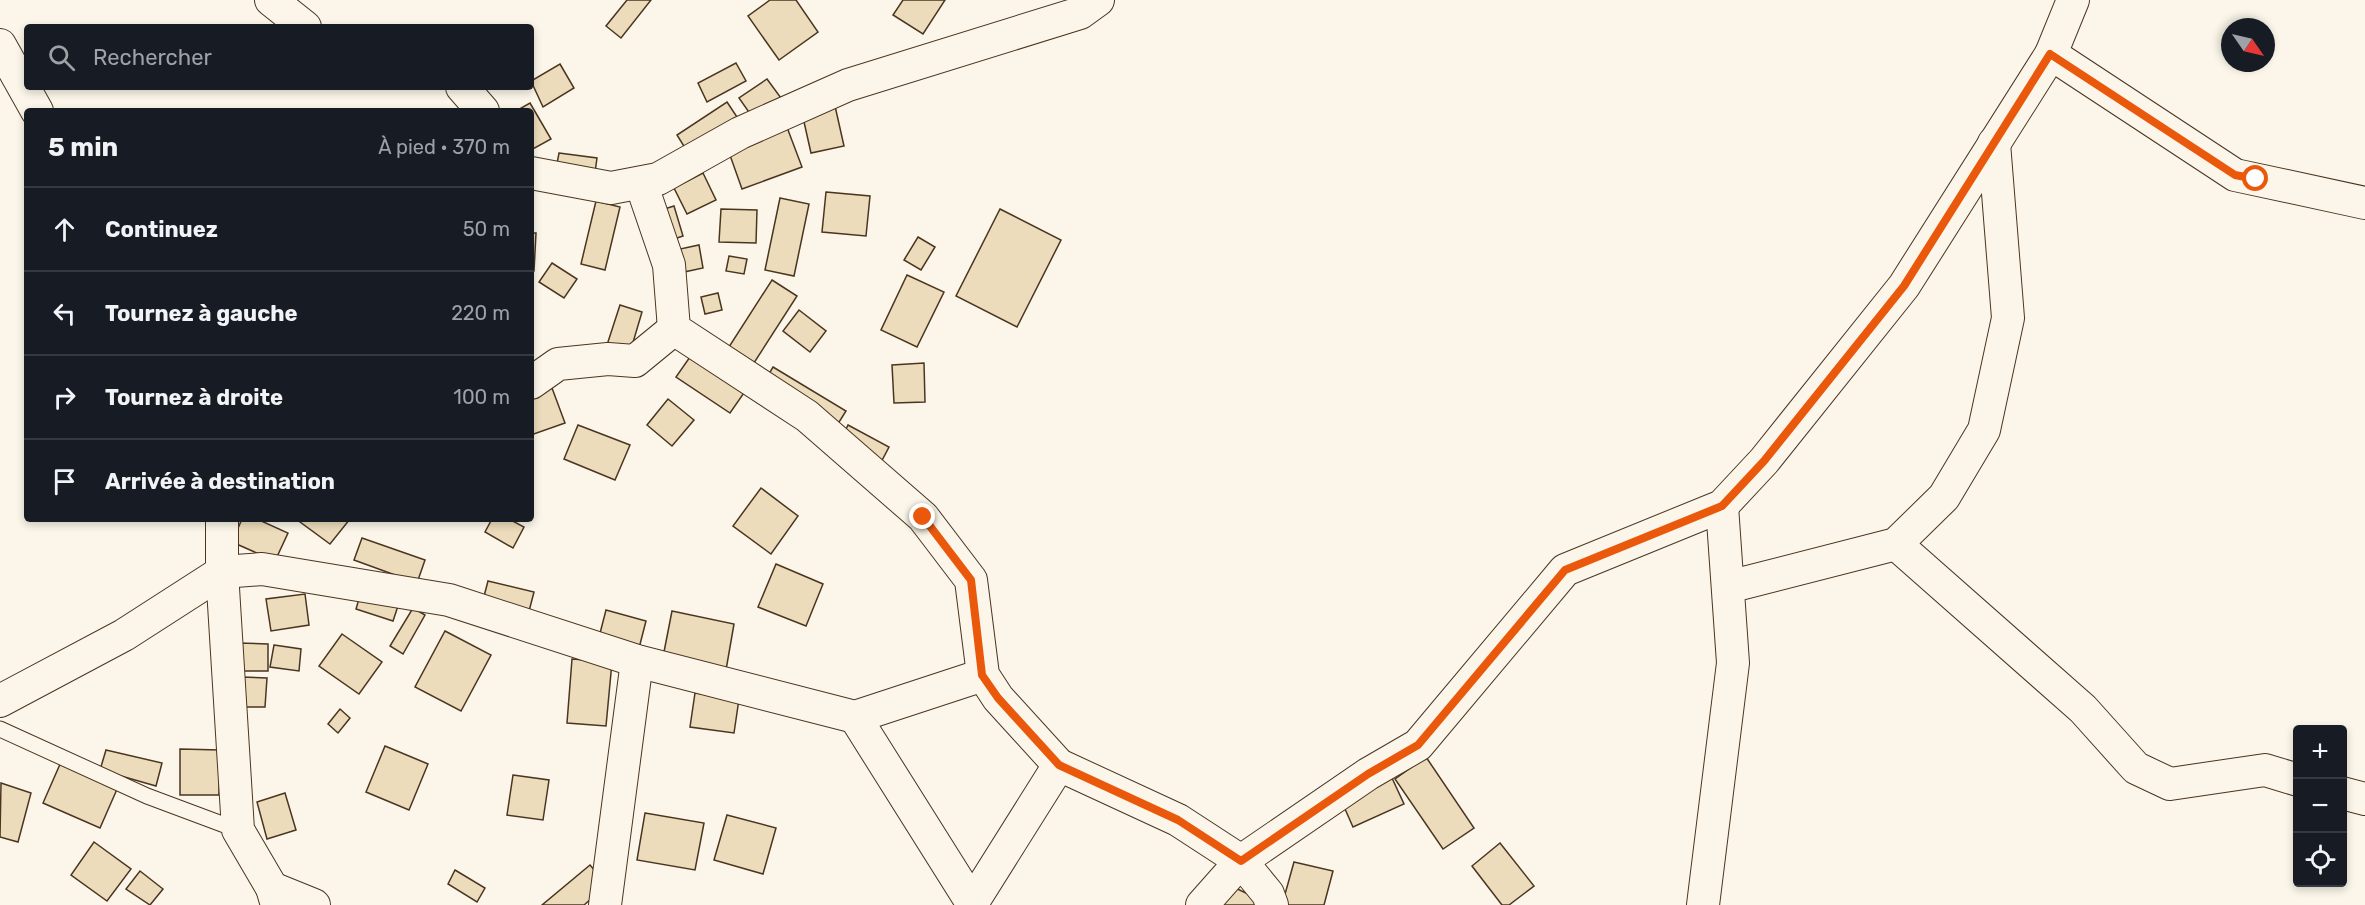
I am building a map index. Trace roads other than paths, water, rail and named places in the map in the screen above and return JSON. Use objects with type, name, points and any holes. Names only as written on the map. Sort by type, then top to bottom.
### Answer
[{"type":"street","points":[[271,0],[300,24]]},
{"type":"street","points":[[534,174],[611,188],[658,179],[740,133],[848,85],[1080,14],[1098,0]]},
{"type":"street","points":[[1202,905],[1241,861],[1368,774],[1418,745],[1565,570],[1722,506],[1764,461],[1904,286],[2050,54],[2073,0]]},
{"type":"street","points":[[0,45],[24,88]]},
{"type":"street","points":[[2050,54],[2235,175],[2365,203]]},
{"type":"street","points":[[25,90],[35,108]]},
{"type":"street","points":[[465,90],[480,108]]},
{"type":"street","points":[[1728,587],[1896,544],[1944,497],[1984,430],[2008,318],[1994,143]]},
{"type":"street","points":[[641,183],[669,265],[674,329]]},
{"type":"street","points":[[534,380],[558,363],[608,359],[635,362],[674,329]]},
{"type":"street","points":[[674,329],[807,416],[923,517],[971,580],[982,675],[998,698],[1059,765],[1178,820],[1241,861],[1268,894],[1272,905]]},
{"type":"street","points":[[1702,905],[1733,663],[1722,506]]},
{"type":"street","points":[[222,522],[222,572],[238,830],[275,896],[314,905]]},
{"type":"street","points":[[1896,544],[2083,708],[2136,768],[2170,784],[2265,770],[2295,779]]},
{"type":"street","points":[[0,701],[124,635],[222,572],[262,569],[449,600],[638,661],[855,717],[982,675]]},
{"type":"street","points":[[605,905],[638,661]]},
{"type":"street","points":[[855,717],[972,904],[1059,765]]},
{"type":"street","points":[[2347,794],[2365,799]]},
{"type":"lane","points":[[0,729],[147,796],[238,830]]}]
